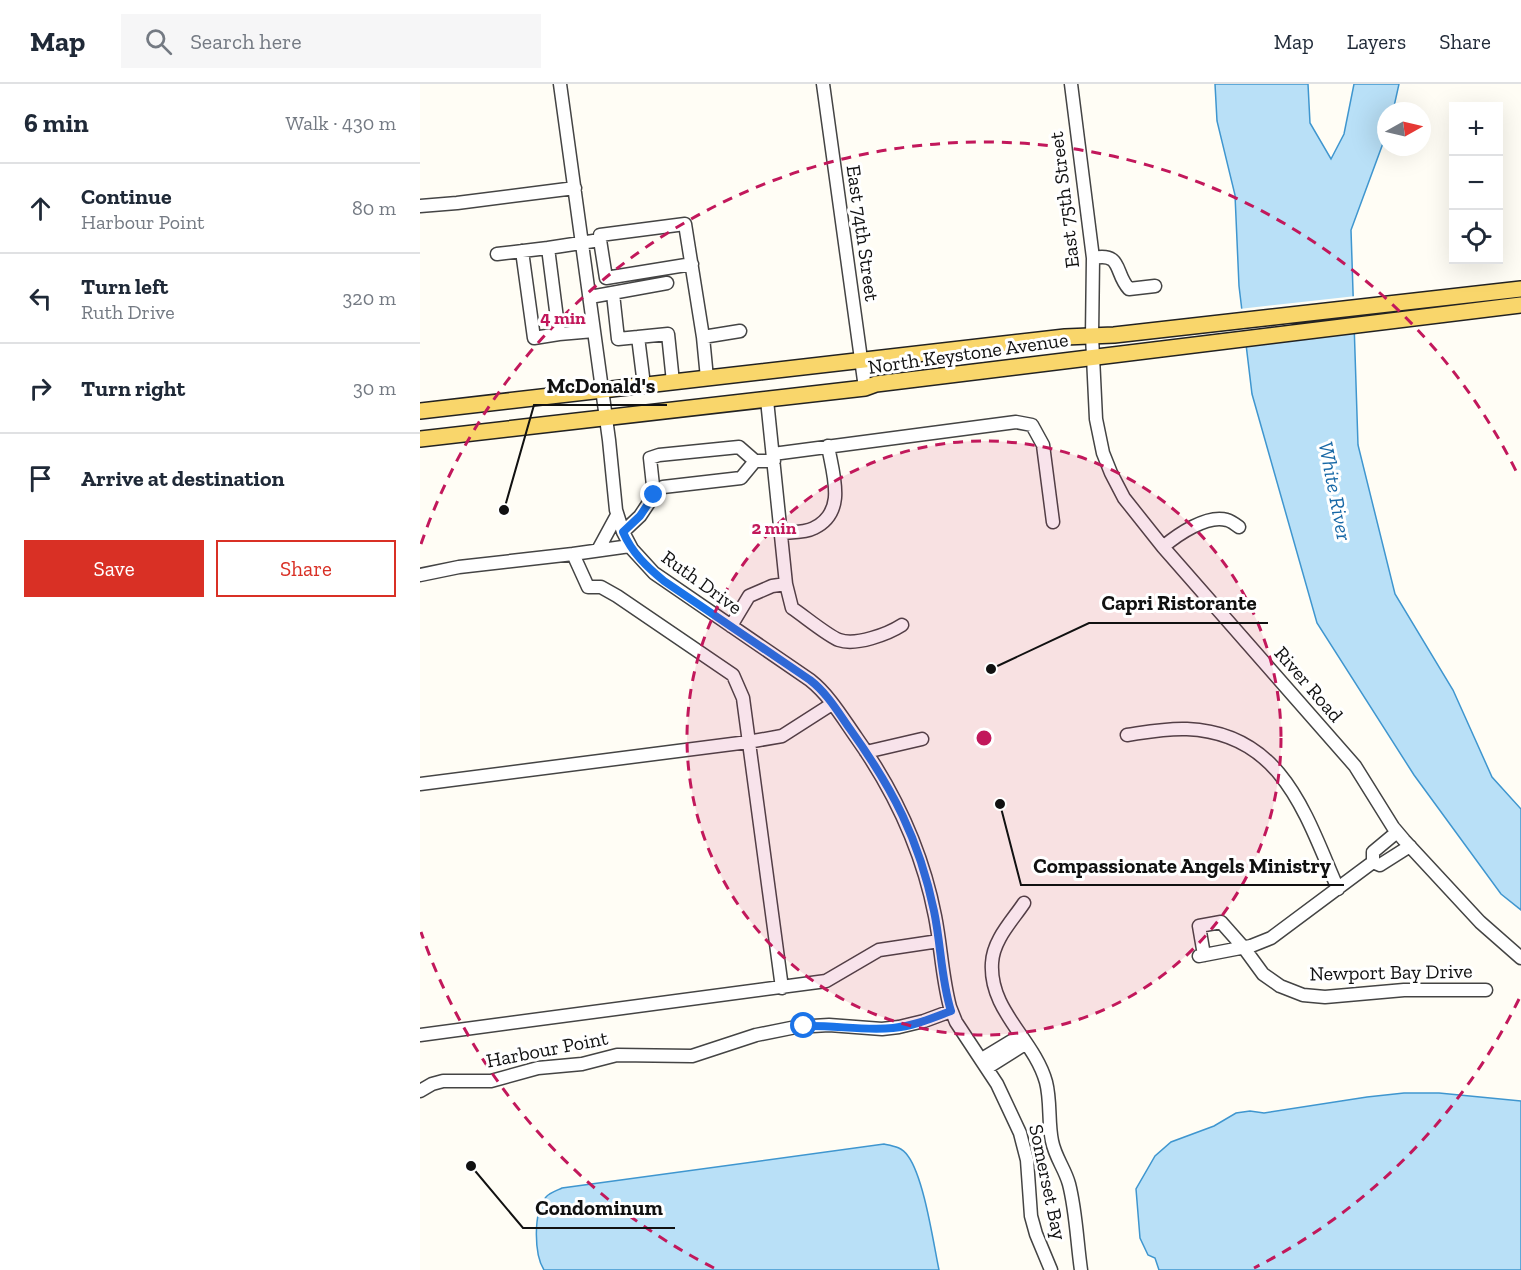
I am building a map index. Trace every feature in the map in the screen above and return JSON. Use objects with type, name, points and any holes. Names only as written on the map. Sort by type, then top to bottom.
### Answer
[{"type":"main road","name":"North Keystone Avenue","points":[[420,439],[865,388],[876,384],[1092,347],[1218,322],[1521,288]]},
{"type":"main road","name":"North Keystone Avenue","points":[[420,411],[1065,337],[1092,347],[1220,342],[1521,305]]},
{"type":"street","name":"Ruth Drive","points":[[560,84],[590,297],[617,515],[623,532],[630,546],[654,573],[813,682],[832,704],[866,752],[894,796],[918,849],[928,882],[951,1011]]},
{"type":"street","name":"East 74th Street","points":[[823,84],[865,388]]},
{"type":"street","name":"East 75th Street","points":[[1071,84],[1093,258],[1092,347]]},
{"type":"street","points":[[420,206],[575,189]]},
{"type":"street","points":[[692,264],[606,278],[600,235],[685,224],[692,264],[704,337],[707,378]]},
{"type":"street","points":[[497,254],[600,240]]},
{"type":"street","points":[[548,248],[560,334]]},
{"type":"street","points":[[522,251],[534,338],[560,334],[618,339],[668,334],[673,382]]},
{"type":"street","points":[[1093,258],[1107,256],[1113,259],[1124,284],[1129,289],[1155,286]]},
{"type":"street","points":[[590,297],[668,283]]},
{"type":"street","points":[[613,294],[618,339]]},
{"type":"street","points":[[704,337],[740,331]]},
{"type":"street","points":[[638,337],[644,386]]},
{"type":"street","name":"River Road","points":[[1092,347],[1096,419],[1107,463],[1124,498],[1163,547],[1355,766],[1397,832],[1480,922],[1521,958]]},
{"type":"street","points":[[767,400],[786,584],[792,608],[839,640],[852,642],[888,634],[902,625]]},
{"type":"street","points":[[623,532],[640,516],[654,495],[663,487],[741,477],[755,461],[828,446],[1016,422],[1032,425],[1043,445],[1053,522]]},
{"type":"street","points":[[781,533],[813,529],[830,517],[836,500],[828,446]]},
{"type":"street","points":[[654,495],[650,458],[659,454],[739,447],[755,461]]},
{"type":"street","points":[[598,550],[617,515]]},
{"type":"street","points":[[1163,547],[1188,528],[1219,519],[1228,520],[1239,527]]},
{"type":"street","points":[[420,575],[459,567],[630,546]]},
{"type":"street","points":[[573,554],[588,587],[601,587],[617,596],[733,675],[743,698],[782,988]]},
{"type":"street","points":[[730,626],[749,596],[772,586],[786,584]]},
{"type":"street","points":[[420,784],[782,736],[832,704]]},
{"type":"street","points":[[1127,735],[1167,729],[1202,730],[1227,736],[1257,751],[1272,764],[1293,790],[1338,889]]},
{"type":"street","points":[[866,752],[922,739]]},
{"type":"street","points":[[1373,862],[1373,852],[1397,832]]},
{"type":"street","points":[[1373,862],[1380,865],[1410,846]]},
{"type":"street","points":[[1244,948],[1277,935],[1373,862]]},
{"type":"street","name":"Somerset Bay","points":[[1024,903],[1000,937],[992,962],[993,983],[1000,1002],[1046,1082],[1053,1149],[1069,1182],[1081,1270]]},
{"type":"street","name":"Newport Bay Drive","points":[[1244,948],[1202,956],[1199,926],[1221,922],[1244,948],[1256,966],[1275,983],[1295,993],[1314,997],[1404,990],[1486,990]]},
{"type":"street","points":[[420,1035],[826,981],[879,950],[939,941]]},
{"type":"street","name":"Somerset Bay","points":[[951,1011],[997,1084],[1020,1133],[1027,1160],[1031,1216],[1051,1270]]},
{"type":"street","name":"Harbour Point","points":[[420,1091],[432,1084],[446,1081],[491,1081],[538,1068],[582,1064],[618,1055],[692,1056],[746,1038],[796,1027],[838,1025],[882,1029],[899,1027],[951,1011]]},
{"type":"street","points":[[985,1063],[1022,1040]]},
{"type":"water","name":"White River","points":[[1215,84],[1308,84],[1310,123],[1331,159],[1344,134],[1354,84],[1399,84],[1395,102],[1377,102],[1378,156],[1351,230],[1358,445],[1395,594],[1453,690],[1492,777],[1521,809],[1521,910],[1501,894],[1414,775],[1317,623],[1252,394],[1239,286],[1235,195],[1217,121]]},
{"type":"water","points":[[1404,1093],[1439,1093],[1521,1101],[1521,1270],[1159,1270],[1155,1258],[1148,1255],[1140,1238],[1136,1189],[1155,1156],[1171,1142],[1214,1126],[1236,1113],[1250,1111],[1264,1113]]},
{"type":"water","points":[[884,1144],[903,1151],[914,1166],[927,1210],[939,1270],[544,1270],[538,1254],[536,1233],[539,1212],[546,1197],[562,1188]]},
{"type":"pier","points":[[1356,296],[1357,333],[1243,346],[1239,309]]},
{"type":"place","name":"McDonald's","points":[[504,510]]},
{"type":"place","name":"Capri Ristorante","points":[[991,669]]},
{"type":"place","name":"Compassionate Angels Ministry","points":[[1000,804]]},
{"type":"place","name":"Condominum","points":[[471,1166]]},
{"type":"route","points":[[654,495],[640,516],[623,532],[630,546],[646,566],[664,581],[810,680],[823,692],[894,796],[918,849],[928,882],[951,1011],[914,1024],[892,1028],[804,1026]]}]
